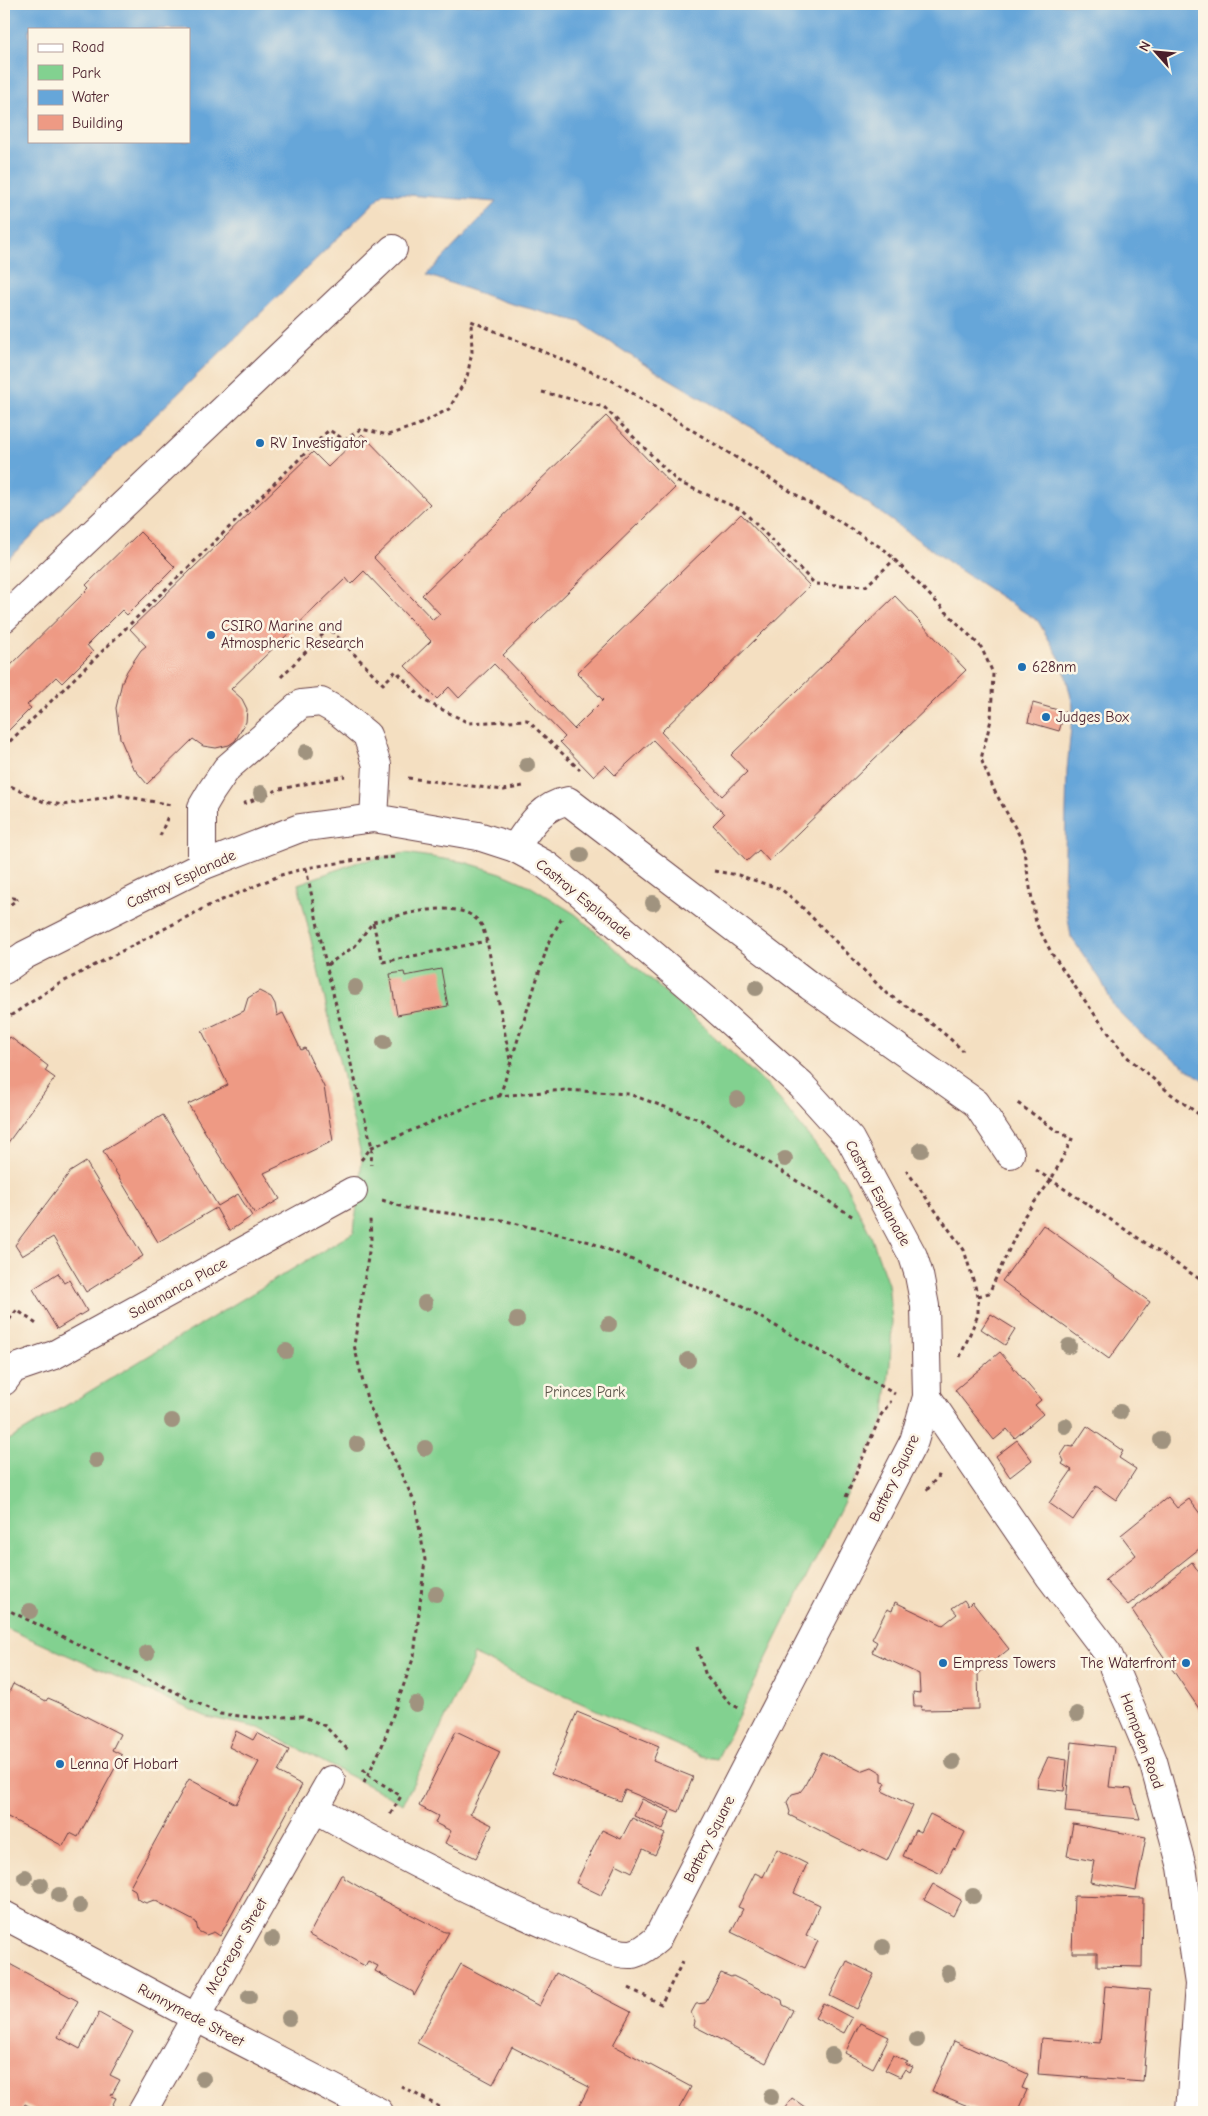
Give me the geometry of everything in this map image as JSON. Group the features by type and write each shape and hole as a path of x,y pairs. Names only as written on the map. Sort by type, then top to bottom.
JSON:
{"street":[{"path":"4,618 393,249"},
{"path":"202,866 202,807 212,790 227,768 302,704 321,702 339,712 367,734 377,765 374,818"},
{"path":"515,848 533,822 556,803 568,801 810,986 976,1103 1010,1154"},
{"name":"Castray Esplanade","path":"11,956 202,866 300,828 374,818 478,836 515,848 546,865 705,999 801,1085 850,1139 909,1248 919,1275 925,1306 927,1397"},
{"name":"Salamanca Place","path":"4,1381 13,1369 54,1356 361,1193"},
{"name":"Battery Square","path":"314,1808 341,1824 524,1915 603,1949 632,1954 645,1948 657,1939 914,1441 927,1397"},
{"name":"Hampden Road","path":"927,1397 1050,1576 1107,1652 1153,1761 1182,1867 1199,1984 1190,2112"},
{"name":"McGregor Street","path":"142,2112 331,1780"},
{"name":"Runnymede Street","path":"4,1915 195,2017 380,2112"}],"path":[{"path":"4,747 329,430 345,440 361,430 388,435 418,425 449,408 467,377 472,352 471,321 613,381 886,550 981,647 993,674 991,720 981,759 994,790 1022,840 1036,923 1052,954 1094,1015 1126,1056 1171,1094 1204,1118"},
{"path":"542,392 604,406 678,482 742,510 815,584 866,586 895,559"},
{"path":"425,701 469,723 527,720 580,771 568,801"},
{"path":"4,783 44,802 64,805 119,795 172,806"},
{"path":"4,1020 56,985 208,906 281,875 306,868 363,859 400,857"},
{"path":"306,868 326,965 372,1147 361,1193 371,1240 354,1345 368,1403 415,1503 425,1560 414,1656 382,1746 368,1776 341,1824"},
{"path":"710,870 738,875 781,889 804,908 887,994 902,1003 953,1042 966,1055"},
{"path":"4,896 18,899 4,908"},
{"path":"326,965 355,946 373,922 440,908 473,916 482,927 487,941 511,1065"},
{"path":"499,1096 511,1065 549,942 562,917"},
{"path":"373,922 383,962 487,941"},
{"path":"372,1147 484,1100 499,1096 565,1090 629,1094 701,1120 860,1221"},
{"path":"978,1296 989,1294 1025,1216 1051,1180 1072,1139 1054,1129 1014,1100"},
{"path":"1010,1154 1204,1282"},
{"path":"903,1166 964,1250 978,1296 978,1315 956,1366"},
{"path":"361,1193 406,1208 502,1220 590,1242 737,1304 895,1394 927,1397"},
{"path":"844,1502 881,1415 895,1394"},
{"path":"922,1497 938,1476 944,1478"},
{"path":"4,1608 220,1714 261,1718 302,1716 325,1726 352,1756"},
{"path":"697,1647 706,1676 731,1704 769,1723"},
{"path":"736,1717 744,1699"},
{"path":"358,1762 368,1776 401,1796 389,1817"},
{"path":"627,1987 661,2004 688,1952"}],"green space":[{"name":"Princes Park","path":"405,853 464,862 501,873 528,885 575,914 682,1007 772,1090 844,1181 871,1236 888,1284 892,1321 884,1420 717,1759 701,1756 473,1654 473,1662 403,1804 259,1728 207,1717 4,1627 4,1443 354,1232 362,1159 298,884 358,862"}],"water":[{"path":"4,4 1204,4 1204,1081 1141,1034 1114,1007 1101,980 1071,937 1064,892 1067,770 1073,706 1063,664 1038,621 963,572 807,460 642,363 580,322 505,302 427,275 496,202 384,193 4,563"}],"building":[{"name":"CSIRO Marine and Atmospheric Research","path":"606,416 675,488 503,655 574,729 603,700 577,673 741,514 810,586 661,732 722,796 747,772 731,755 895,596 966,670 769,861 759,850 747,861 713,825 724,814 653,740 615,775 605,765 593,776 560,742 565,737 494,664 459,698 449,687 437,699 405,666 431,641 364,571 351,584 346,578 231,689 242,699 247,709 246,722 235,741 229,745 216,748 203,746 193,739 147,784 132,766 120,738 116,708 122,682 127,671 141,650 146,646 130,629 313,452 328,467 362,434 430,504 374,558 433,620 440,614 422,595"},
{"path":"140,532 175,567 127,615 122,610 87,645 93,652 62,683 56,677 27,705 31,708 4,735 4,672 89,588 86,585"},
{"name":"Judges Box","path":"1033,703 1065,712 1059,731 1028,722"},
{"path":"441,969 448,1006 397,1015 390,974 404,972 405,976"},
{"path":"259,991 271,997 275,1004 277,1016 283,1013 301,1050 305,1048 324,1087 333,1141 264,1173 280,1199 255,1214 188,1104 228,1085 202,1031 244,1011 248,998"},
{"path":"10,1037 48,1066 45,1071 55,1078 4,1148 4,1039 7,1041"},
{"path":"163,1115 218,1206 238,1194 252,1216 229,1231 216,1208 158,1242 103,1151"},
{"path":"86,1162 143,1256 86,1292 53,1237 22,1256 15,1245 70,1172"},
{"path":"1043,1225 1150,1302 1109,1359 1002,1281"},
{"path":"58,1273 64,1283 69,1280 87,1311 57,1329 33,1289"},
{"path":"991,1314 1015,1329 1005,1345 981,1329"},
{"path":"1000,1352 1041,1400 1035,1405 1043,1414 1015,1438 1007,1429 994,1440 955,1390"},
{"path":"1087,1426 1123,1451 1119,1458 1136,1469 1116,1500 1096,1486 1073,1520 1049,1503 1072,1470 1062,1464 1064,1461 1061,1455 1067,1446 1073,1447"},
{"path":"1017,1440 1032,1460 1010,1477 996,1456"},
{"path":"1168,1497 1177,1508 1189,1499 1204,1519 1204,1545 1128,1605 1105,1580 1136,1555 1121,1535"},
{"name":"The Waterfront","path":"1192,1562 1204,1580 1204,1716 1132,1610"},
{"name":"Empress Towers","path":"964,1600 968,1606 972,1602 1009,1649 978,1674 979,1709 921,1710 922,1706 914,1706 913,1692 920,1693 919,1674 872,1652 877,1642 872,1639 887,1609 892,1611 895,1602 943,1625 957,1614 952,1608"},
{"name":"Lenna Of Hobart","path":"13,1684 46,1701 48,1698 62,1704 120,1734 112,1750 122,1755 78,1837 70,1833 63,1846 4,1815 4,1703"},
{"path":"577,1712 659,1746 653,1761 693,1777 679,1812 625,1790 620,1801 551,1774"},
{"path":"236,1731 253,1740 257,1733 289,1750 278,1772 302,1785 220,1936 214,1932 206,1935 198,1931 196,1922 154,1900 146,1903 137,1899 135,1890 130,1887 189,1779 236,1804 259,1762 229,1747"},
{"path":"456,1731 500,1752 470,1814 492,1825 476,1858 445,1843 451,1831 435,1823 438,1816 419,1806"},
{"path":"1072,1742 1114,1747 1109,1787 1131,1789 1140,1819 1065,1812"},
{"path":"822,1752 861,1771 872,1767 882,1773 882,1782 886,1783 882,1791 913,1806 887,1861 863,1849 861,1851 789,1815 787,1802 792,1794 800,1792 804,1787"},
{"path":"1048,1757 1067,1760 1064,1791 1037,1788 1038,1779"},
{"path":"642,1799 670,1812 663,1829 634,1816"},
{"path":"930,1814 965,1832 956,1850 953,1849 941,1874 903,1856 915,1830 921,1832"},
{"path":"632,1818 665,1834 655,1855 643,1849 632,1872 616,1864 601,1895 576,1883 602,1830 621,1839"},
{"path":"1073,1824 1146,1837 1136,1890 1090,1882 1094,1861 1067,1856"},
{"path":"777,1849 807,1864 794,1893 820,1905 806,1935 818,1941 805,1968 731,1932 743,1909 738,1907 755,1873 763,1877"},
{"path":"341,1875 344,1875 344,1878 373,1895 445,1932 449,1932 414,1996 413,1992 375,1971 378,1966 368,1961 365,1966 309,1935"},
{"path":"933,1884 961,1900 953,1916 924,1900"},
{"path":"1074,1896 1143,1898 1142,1967 1097,1966 1097,1953 1072,1953"},
{"path":"4,1961 78,2001 58,2037 80,2049 99,2013 133,2032 110,2075 120,2080 111,2096 116,2098 109,2112 40,2112 25,2104 21,2112 4,2112"},
{"path":"847,1961 874,1974 857,2009 830,1996"},
{"path":"461,1964 539,2006 556,1973 631,2012 613,2045 691,2087 677,2112 576,2112 589,2087 512,2047 493,2084 417,2043"},
{"path":"721,1973 733,1976 782,2000 783,2005 793,2010 766,2063 694,2026 695,2021 691,2013 696,2004 705,2003"},
{"path":"1105,1986 1150,1990 1143,2082 1038,2074 1041,2038 1100,2043"},
{"path":"823,2003 852,2018 844,2033 815,2018"},
{"path":"860,2023 889,2037 873,2068 845,2053"},
{"path":"954,2041 1028,2074 1022,2088 1027,2090 1017,2112 982,2112 932,2091"},
{"path":"893,2055 908,2062 905,2064 913,2067 910,2072 905,2069 900,2077 885,2070"},
{"path":"792,2098 812,2112 782,2112"}],"place":[{"name":"RV Investigator","path":"260,443"},
{"name":"CSIRO Marine and Atmospheric Research","path":"211,635"},
{"name":"628nm","path":"1022,667"},
{"name":"Judges Box","path":"1046,717"},
{"name":"Empress Towers","path":"943,1663"},
{"name":"The Waterfront","path":"1186,1663"},
{"name":"Lenna Of Hobart","path":"60,1764"}]}
